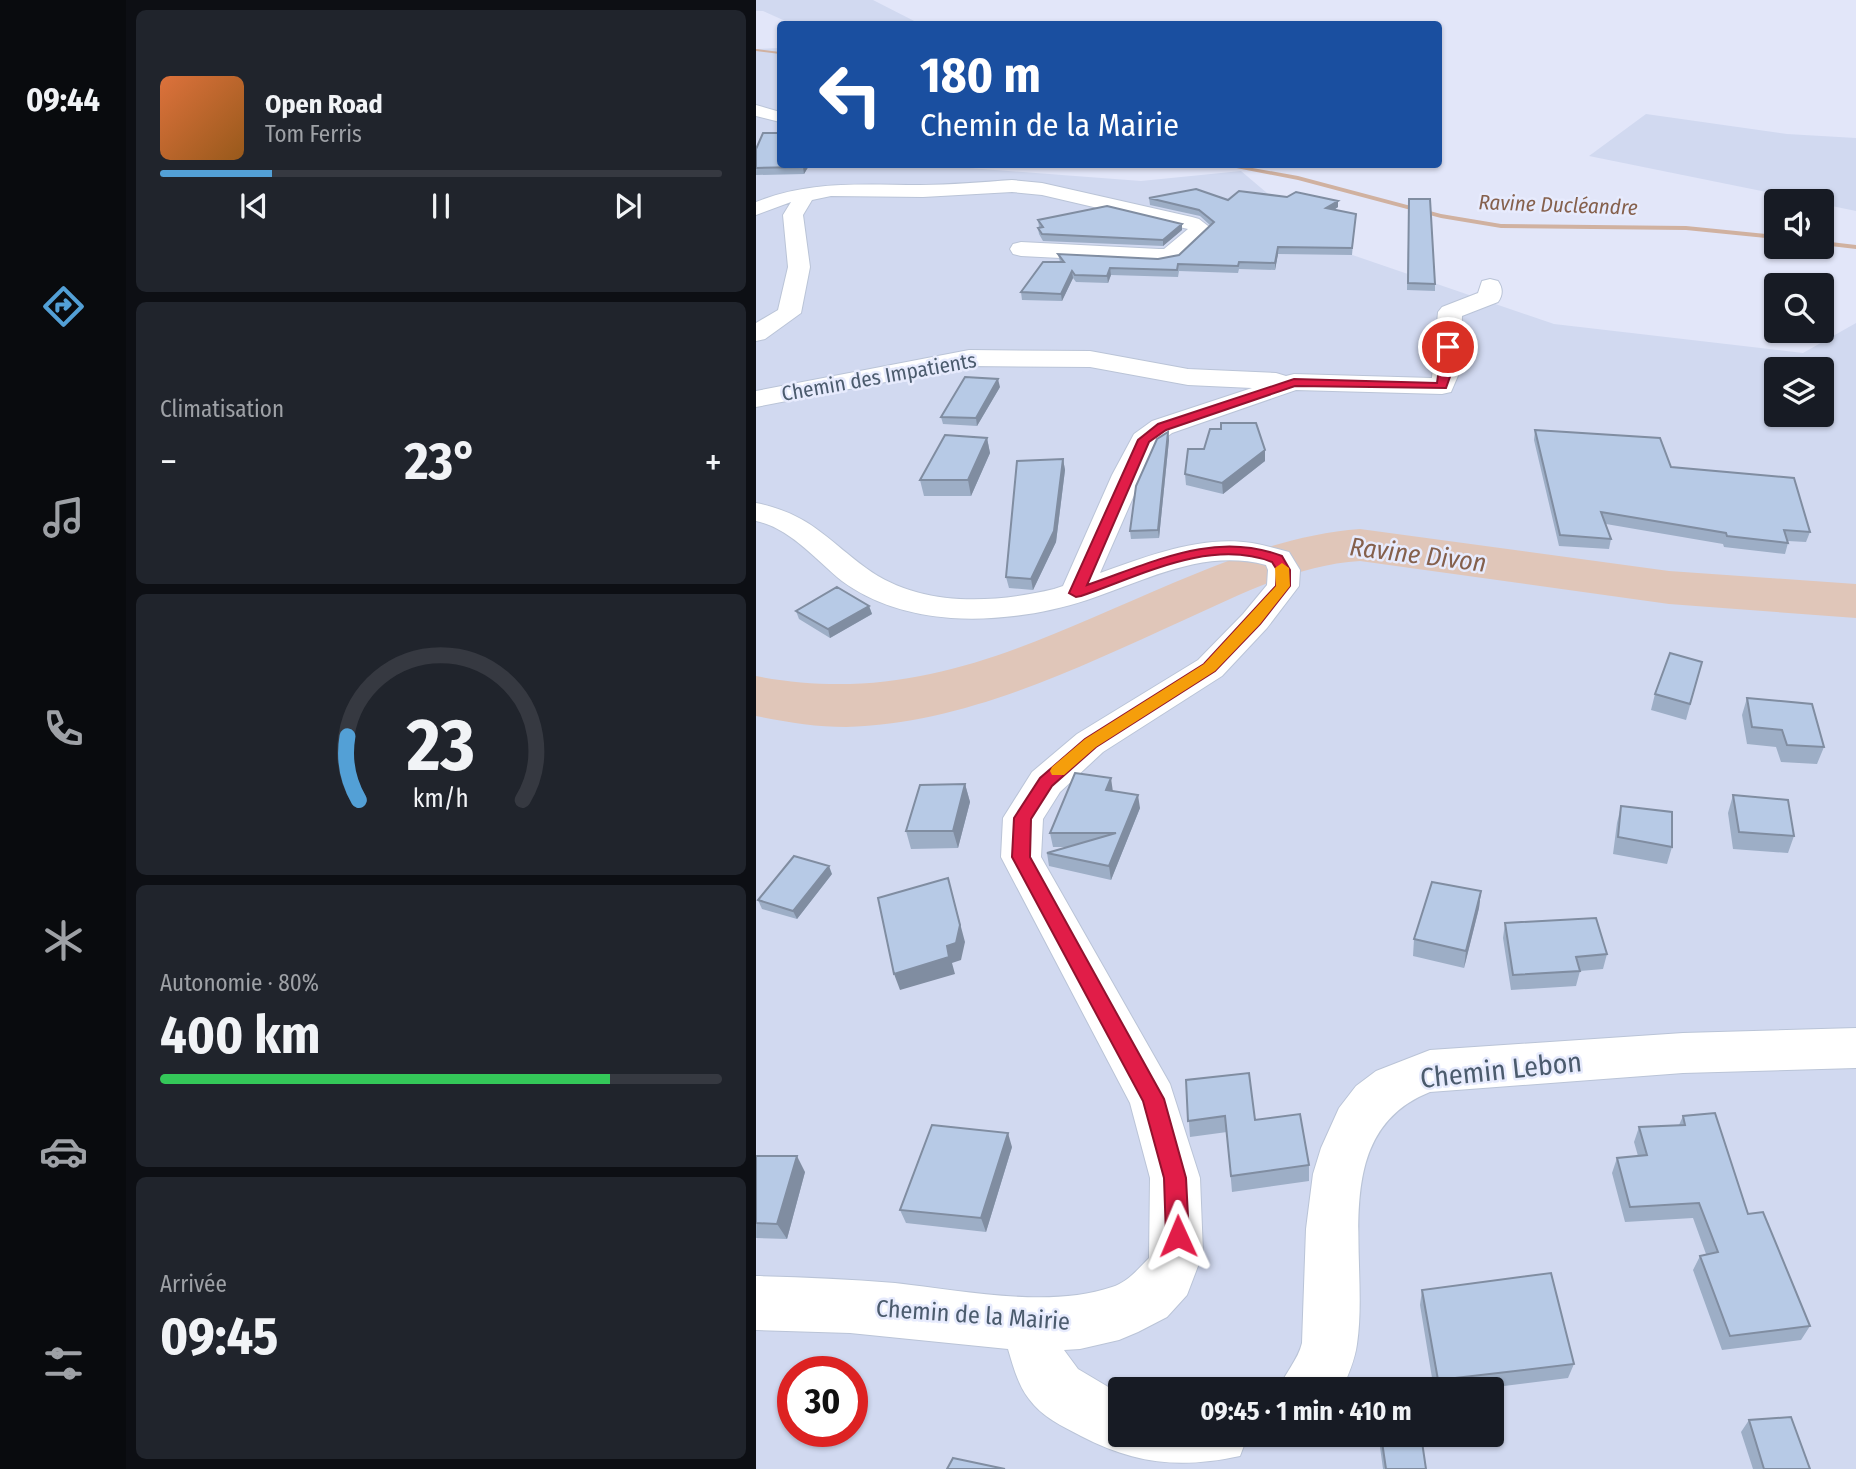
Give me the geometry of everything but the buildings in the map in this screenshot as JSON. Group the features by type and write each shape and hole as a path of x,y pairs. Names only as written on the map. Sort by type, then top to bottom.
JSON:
{"street":[{"path":"756,110 777,116"},
{"path":"761,205 799,193 805,195 816,191 923,191 1012,186 1054,191 1192,223 1201,229 1171,254 1159,256 1021,249"},
{"path":"756,334 789,313 799,267 793,215 805,195"},
{"name":"Chemin des Impatients","path":"756,399 969,358 1090,359 1188,376 1442,386 1447,371 1450,312 1490,296 1490,286"},
{"path":"1076,593 1126,475 1144,440 1162,427 1294,382"},
{"name":"Chemin de la Mairie","path":"756,512 785,519 863,582 915,603 953,608 999,606 1076,593 1198,552 1242,549 1278,559 1284,570 1283,586 1255,621 1210,667 1090,743 1046,782 1023,818 1021,857 1153,1099 1175,1178 1177,1254 1168,1276 1148,1298 1119,1313 1080,1322 1031,1324 850,1306 756,1303"},
{"name":"Chemin Lebon","path":"1314,1377 1330,1353 1336,1177 1348,1137 1374,1100 1398,1083 1430,1071 1443,1070 1683,1053 1856,1048"},
{"path":"1031,1324 1034,1352 1045,1374 1061,1394 1108,1418"}],"shaded area":[{"path":"756,0 873,0 914,21 785,21 763,11 756,11"},
{"path":"777,48 777,168 969,168 1141,181 1241,171 1332,248 1554,324 1803,353 1821,343 1834,343 1834,335 1856,323 1856,1469 756,1469 756,49"},
{"path":"1646,114 1787,134 1856,138 1856,211 1834,206 1834,189 1764,189 1764,191 1589,156"}],"waterway":[{"name":"Ravine Ducléandre","path":"756,50 777,53"},
{"name":"Ravine Ducléandre","path":"1241,168 1298,178 1441,216 1501,226 1686,228 1764,236"},
{"name":"Ravine Ducléandre","path":"1834,244 1856,247"},
{"name":"Ravine Divon","path":"756,696 806,704 856,706 900,701 942,692 985,681 1067,650 1272,562 1315,550 1360,545 1669,587 1731,594 1856,601"}],"slow traffic":[{"path":"1058,771 1090,743 1210,667 1255,621 1283,586 1282,568"}],"route":[{"path":"1178,1236 1175,1178 1153,1099 1021,857 1023,818 1046,782 1090,743 1210,667 1255,621 1283,586 1284,570 1278,559 1242,549 1198,552 1140,569 1076,593 1135,457 1144,440 1162,427 1294,382 1442,386 1447,371 1448,347"}]}
